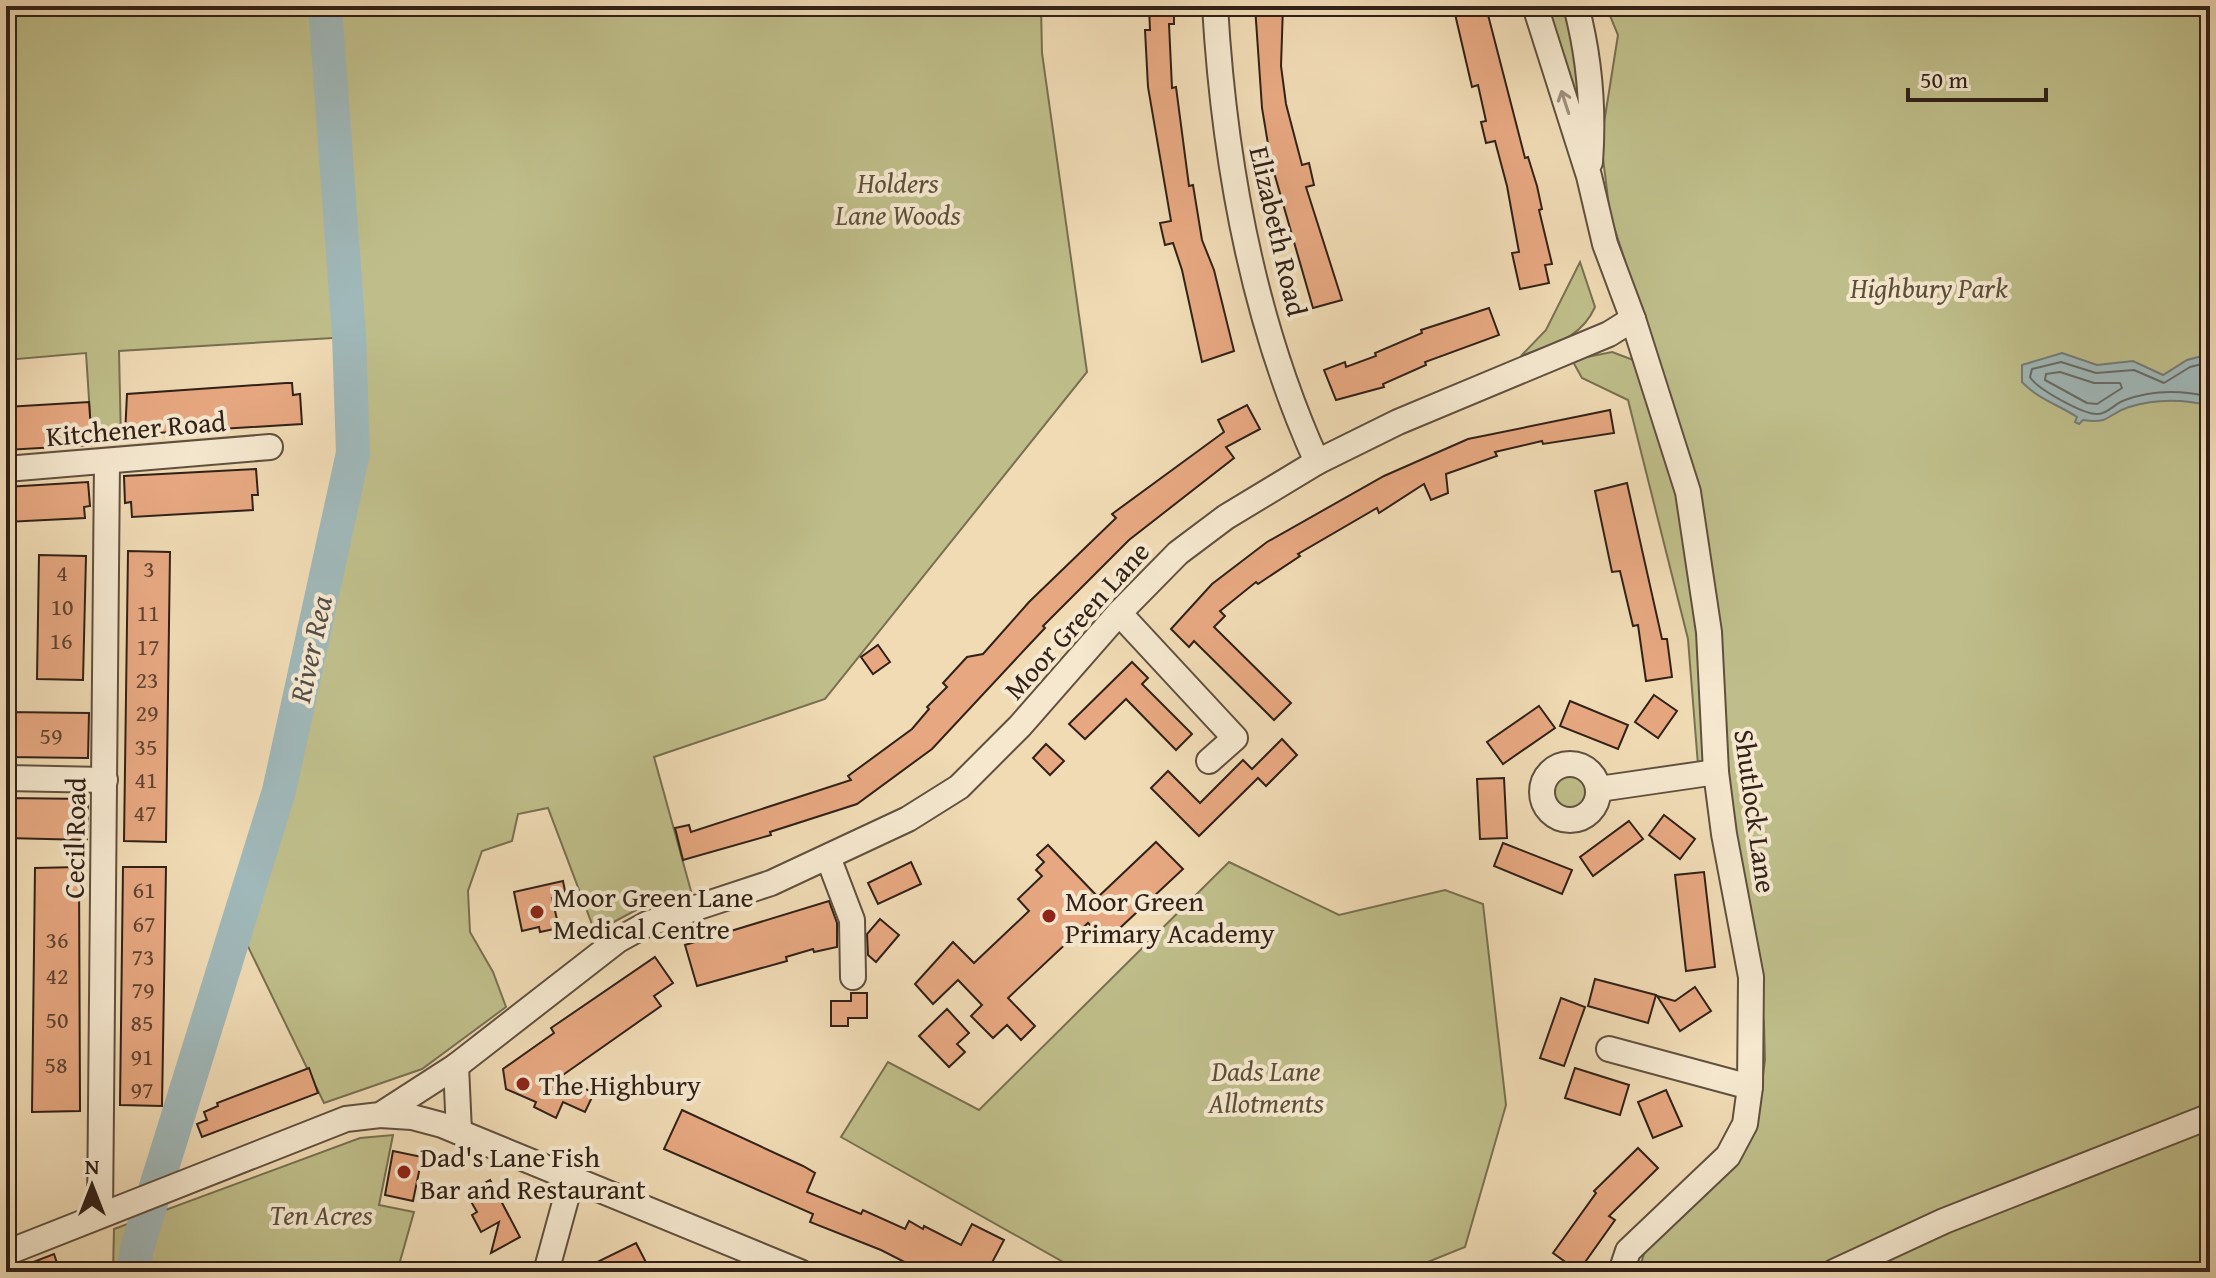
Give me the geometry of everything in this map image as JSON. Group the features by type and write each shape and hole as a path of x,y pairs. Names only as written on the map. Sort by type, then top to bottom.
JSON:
{"street":[{"name":"Elizabeth Road","path":"1215,6 1226,127 1253,273 1298,422 1317,462"},
{"path":"1535,6 1589,176 1605,244 1633,319"},
{"path":"1576,6 1587,45 1594,109 1589,176"},
{"name":"Moor Green Lane","path":"6,1253 346,1119 380,1115 456,1066 618,940 647,924 771,883 908,819 959,787 1020,726 1119,613 1178,553 1226,517 1317,462 1398,422 1609,334 1633,319"},
{"name":"Shutlock Lane","path":"1621,1272 1628,1251 1644,1232 1728,1156 1745,1124 1750,1087 1751,977 1724,834 1716,772 1709,632 1688,492 1633,319"},
{"name":"Kitchener Road","path":"6,469 270,447"},
{"name":"Cecil Road","path":"107,462 105,780 110,1210"},
{"path":"1119,613 1235,738 1209,761"},
{"path":"1599,789 1716,772"},
{"path":"6,778 105,780"},
{"path":"828,857 852,920 853,977"},
{"path":"1609,1049 1750,1087"},
{"path":"456,1066 459,1132"},
{"path":"380,1115 412,1117 459,1132 800,1272"},
{"path":"1834,1272 1944,1221 2208,1117"},
{"path":"546,1272 572,1177"}],"green space":[{"name":"Holders Lane Woods","path":"6,6 1041,6 1042,53 1087,372 825,699 654,757 691,891 638,909 595,932 548,808 518,814 512,841 482,851 468,891 470,932 493,972 506,1007 422,1069 324,1103 239,928 279,791 353,453 349,337 119,351 121,441 92,445 86,353 6,360"},
{"path":"1540,6 1569,6 1582,45 1586,159"},
{"name":"Highbury Park","path":"1606,6 2210,6 2210,1272 1638,1272 1647,1245 1760,1099 1765,1060 1764,1024 1748,904 1658,361 1610,215 1601,142 1618,35"},
{"path":"1580,262 1595,307 1589,318 1564,339 1521,356 1546,330"},
{"path":"1612,352 1636,361 1675,490 1699,628 1708,766 1698,765 1688,639 1628,400 1582,378 1572,360"},
{"path":"1570,774 1582,779 1587,791 1582,803 1570,808 1558,803 1553,791 1558,779"},
{"name":"Dads Lane Allotments","path":"1229,862 1339,915 1445,890 1483,904 1506,1105 1465,1247 1403,1272 1081,1272 841,1137 888,1062 979,1110"},
{"name":"Ten Acres","path":"393,1135 379,1205 414,1212 397,1272 113,1272 114,1229 360,1138"}],"water":[{"path":"2062,353 2097,365 2133,361 2163,375 2187,360 2210,354 2210,406 2180,401 2149,402 2104,419 2083,420 2079,424 2075,422 2077,417 2041,397 2022,382 2022,365"}],"building":[{"path":"1149,6 1174,6 1174,24 1169,24 1172,88 1176,87 1189,186 1193,185 1202,240 1214,270 1234,351 1202,362 1182,270 1173,243 1165,245 1160,223 1171,221 1148,87 1145,30 1150,30"},
{"path":"1255,6 1283,6 1281,66 1286,104 1302,165 1309,163 1314,185 1306,187 1342,300 1313,308 1271,162 1262,108"},
{"path":"1486,7 1525,158 1528,157 1537,186 1542,209 1539,210 1552,264 1545,265 1549,283 1520,289 1512,253 1519,252 1507,186 1495,141 1486,143 1481,122 1486,121 1478,85 1472,87 1455,14"},
{"path":"1489,308 1499,335 1425,362 1426,365 1383,384 1384,387 1336,400 1324,370 1345,362 1346,367 1376,356 1375,353 1422,333 1421,330"},
{"path":"292,383 293,395 300,394 302,424 125,435 127,394"},
{"path":"89,402 92,445 6,450 6,407"},
{"path":"1247,405 1260,429 1226,447 1234,458 1129,540 1043,626 1045,628 932,749 857,804 770,832 771,835 683,860 675,828 689,825 691,832 851,780 848,776 912,729 929,709 927,707 947,687 943,683 967,657 983,654 1029,602 1116,518 1112,514 1224,432 1218,420"},
{"path":"1610,410 1614,433 1543,444 1542,441 1495,452 1497,456 1446,474 1448,493 1431,500 1424,484 1379,513 1377,508 1298,554 1300,556 1258,584 1256,582 1220,611 1225,616 1214,627 1291,703 1274,720 1194,641 1189,647 1171,629 1212,584 1267,542 1384,476 1468,439"},
{"path":"256,469 258,495 252,495 253,510 132,517 131,502 125,503 124,476"},
{"path":"88,482 90,506 84,507 85,518 6,522 6,487"},
{"path":"1627,483 1662,639 1667,639 1672,677 1646,681 1638,625 1633,626 1620,571 1612,572 1595,491"},
{"path":"128,551 170,552 166,842 124,841"},
{"path":"39,555 86,556 83,680 37,679"},
{"path":"878,645 890,662 873,674 861,657"},
{"path":"1132,662 1148,678 1142,684 1192,734 1176,750 1126,699 1085,739 1069,724"},
{"path":"1654,695 1677,711 1658,738 1635,722"},
{"path":"1570,701 1628,725 1618,749 1560,726"},
{"path":"1539,706 1555,728 1503,764 1487,742"},
{"path":"6,712 89,713 88,758 6,757"},
{"path":"1282,739 1297,755 1266,786 1258,778 1199,836 1151,788 1168,771 1200,803 1243,760 1252,769"},
{"path":"1046,744 1064,761 1050,775 1033,758"},
{"path":"1504,778 1507,838 1480,839 1477,779"},
{"path":"6,798 88,799 87,840 6,838"},
{"path":"1664,815 1695,839 1680,859 1649,835"},
{"path":"1629,821 1643,839 1593,876 1580,857"},
{"path":"1156,842 1183,869 1106,941 1088,923 1008,998 1035,1026 1021,1040 1007,1025 993,1038 971,1016 982,1005 958,980 933,1004 915,984 953,942 974,963 1029,911 1018,899 1042,876 1036,870 1044,862 1037,855 1048,845 1098,897"},
{"path":"1503,843 1572,870 1562,894 1494,866"},
{"path":"911,862 921,884 878,904 868,883"},
{"path":"79,867 80,1111 32,1112 35,868"},
{"path":"123,867 166,867 162,1106 120,1105"},
{"path":"1704,872 1715,967 1686,971 1675,875"},
{"name":"Moor Green Lane Medical Centre","path":"563,881 566,896 552,898 559,928 540,932 539,927 522,931 514,892"},
{"path":"829,901 837,923 837,947 814,952 813,949 786,957 787,961 697,986 685,945"},
{"path":"880,919 899,935 876,962 868,955 867,934"},
{"path":"655,957 673,983 654,996 661,1006 560,1077 594,1093 585,1112 563,1102 556,1118 534,1107 536,1102 506,1089 503,1069 554,1033 551,1028"},
{"path":"1595,979 1656,995 1648,1023 1588,1006"},
{"path":"1695,987 1711,1011 1680,1031 1657,996 1675,1001"},
{"path":"851,993 867,993 867,1018 848,1018 848,1026 831,1026 831,1001 851,1001"},
{"path":"1561,998 1585,1007 1564,1066 1540,1058"},
{"path":"947,1009 969,1033 957,1044 965,1052 949,1067 919,1036"},
{"path":"309,1068 318,1093 202,1137 197,1124 207,1120 204,1112 218,1106 217,1103"},
{"path":"1575,1068 1629,1085 1620,1115 1565,1098"},
{"path":"1666,1090 1682,1126 1653,1138 1638,1102"},
{"path":"682,1110 803,1166 815,1173 807,1192 861,1214 863,1210 905,1229 909,1221 961,1245 972,1224 1004,1240 987,1272 924,1272 881,1250 810,1222 813,1214 664,1149"},
{"path":"1638,1148 1658,1168 1609,1216 1615,1220 1578,1272 1557,1272 1564,1261 1553,1253 1596,1193 1594,1191"},
{"name":"Dad's Lane Fish Bar and Restaurant","path":"393,1151 422,1157 413,1201 385,1195"},
{"path":"490,1180 520,1237 491,1253 499,1222 481,1232 472,1215 477,1212 466,1193"},
{"path":"636,1243 651,1272 577,1272"},
{"path":"54,1254 60,1272 10,1272 10,1271"}],"waterway":[{"name":"River Rea","path":"133,1272 137,1248 279,791 353,453 349,336 325,6"}],"place":[{"name":"Moor Green Lane Medical Centre","path":"537,912"},
{"name":"Moor Green Primary Academy","path":"1049,916"},
{"name":"The Highbury","path":"523,1084"},
{"name":"Dad's Lane Fish Bar and Restaurant","path":"404,1172"}]}
